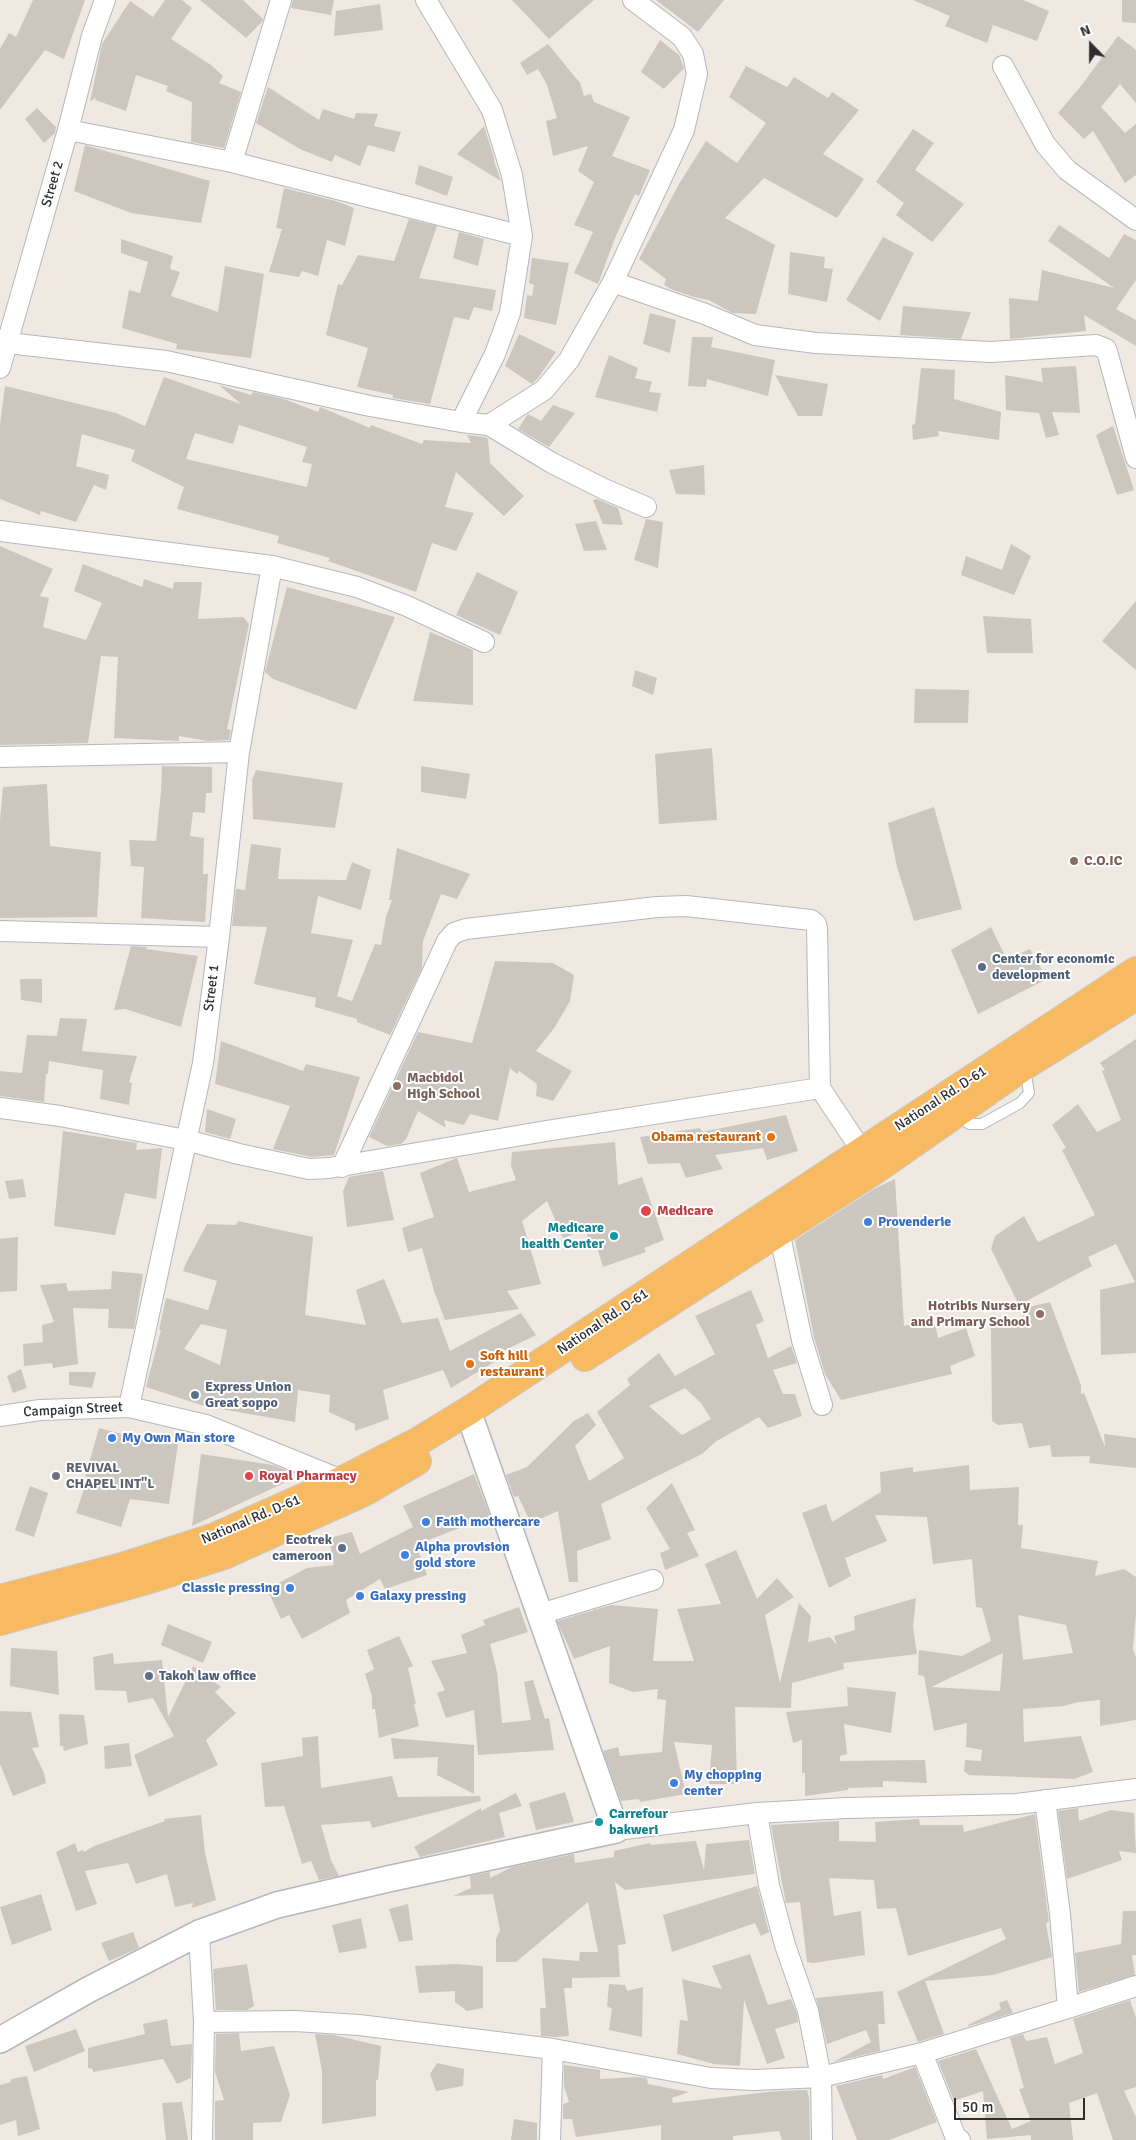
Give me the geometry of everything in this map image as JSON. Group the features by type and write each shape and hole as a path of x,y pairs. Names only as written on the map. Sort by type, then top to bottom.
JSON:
{"highway":[{"name":"National Rd. D-61","path":"471,1420 868,1160 1136,971"},
{"name":"National Rd. D-61","path":"0,1621 150,1579 224,1555 354,1486 471,1420 780,1231 868,1160 956,1113 1024,1066 1136,996"},
{"name":"National Rd. D-61","path":"0,1599 122,1567 215,1537 354,1486"}],"street":[{"name":"Street 2","path":"0,368 4,342 68,130 92,36 105,0"},
{"path":"232,162 254,95 281,0"},
{"path":"426,0 492,110 512,175 522,236 510,313 495,354 461,422"},
{"path":"489,425 544,390 569,360 613,282 684,130 697,74 693,54 682,37 633,0"},
{"path":"1003,66 1045,144 1067,170 1136,220"},
{"path":"68,130 232,162 522,236"},
{"path":"613,282 705,314 755,335 816,343 991,352 1096,345 1106,349 1136,458"},
{"path":"4,342 166,360 370,406 489,425 552,463 604,490 646,507"},
{"path":"0,531 272,566 357,587 407,606 484,642"},
{"name":"Street 1","path":"129,1407 203,1063 240,752 272,566"},
{"path":"0,756 240,752"},
{"path":"342,1167 447,941 454,933 466,928 657,907 686,906 811,920 816,924 820,1088 868,1160"},
{"path":"0,931 219,937"},
{"path":"0,1108 60,1116 186,1140 309,1169 342,1167 546,1131 820,1088"},
{"path":"780,1231 804,1349 822,1405"},
{"name":"Campaign Street","path":"0,1416 40,1410 129,1407 206,1425 354,1486"},
{"path":"471,1420 616,1830"},
{"path":"540,1614 653,1580"},
{"path":"0,2040 88,1990 199,1933 294,1901 616,1830 757,1813 846,1808 1017,1804 1136,1789"},
{"path":"1045,1800 1060,1914 1068,2008"},
{"path":"757,1813 769,1886 785,1945 808,2012 822,2077 822,2140"},
{"path":"199,1933 204,2022 202,2140"},
{"path":"204,2022 296,2021 358,2025 553,2049 711,2078 754,2080 822,2077 922,2053 1136,1986"},
{"path":"550,2140 553,2049"},
{"path":"922,2053 956,2138 960,2140"}],"building":[{"path":"33,0 85,0 64,59 45,50 0,110 0,49 9,33 16,37"},
{"path":"165,0 182,0 192,8 171,39 211,65 223,76 219,83 241,92 224,148 191,142 192,102 166,91 168,86 136,75 126,111 95,100 96,97 90,102 102,44 130,1 153,17"},
{"path":"200,0 243,0 263,19 246,38"},
{"path":"293,0 334,0 331,15 291,8"},
{"path":"512,0 594,0 549,39"},
{"path":"656,0 724,0 698,32"},
{"path":"913,0 1023,0 1049,11 1037,41 993,25 987,43 945,26 950,16"},
{"path":"1122,0 1136,0 1136,23 1122,22"},
{"path":"380,4 383,30 334,36 336,11"},
{"path":"1118,36 1136,50 1136,103 1120,84 1101,107 1125,133 1136,124 1136,175 1125,183 1093,131 1084,139 1058,113 1081,86"},
{"path":"660,40 679,55 684,68 664,89 641,72"},
{"path":"548,44 580,83 584,96 591,94 594,102 630,117 612,156 650,170 639,196 635,194 615,238 598,284 574,273 593,232 574,225 594,182 578,171 588,146 553,156 546,121 557,118 547,85 538,69 527,75 520,63"},
{"path":"746,66 787,87 794,77 828,98 832,92 859,110 823,154 864,179 837,218 764,178 725,218 775,245 756,314 732,313 709,300 673,290 664,285 666,279 639,259 679,184 706,141 737,163 766,123 729,97"},
{"path":"268,87 319,120 323,109 354,119 356,113 378,114 374,126 401,132 394,152 368,145 360,166 335,155 332,162 300,149 256,123"},
{"path":"37,108 56,127 55,133 44,143 25,119"},
{"path":"484,126 494,161 501,181 457,154"},
{"path":"913,129 934,143 915,170 964,204 932,242 896,215 904,203 876,182"},
{"path":"85,145 210,181 201,223 131,213 74,191"},
{"path":"419,165 453,177 447,196 415,184"},
{"path":"284,188 336,201 354,208 345,246 327,240 318,276 302,271 299,277 269,272 282,229 276,228"},
{"path":"409,219 437,226 419,278 496,290 492,311 474,307 469,320 454,317 430,404 393,398 393,395 357,387 368,348 326,335 338,284 342,285 358,255 394,261"},
{"path":"1059,225 1109,258 1124,234 1136,240 1136,280 1116,309 1136,320 1136,346 1084,315 1086,331 1010,339 1009,298 1038,301 1042,270 1114,288 1048,241"},
{"path":"459,232 484,239 478,266 453,258"},
{"path":"883,237 914,253 880,321 846,300"},
{"path":"121,239 173,256 170,269 180,272 171,296 218,312 225,266 264,274 251,358 176,349 177,344 122,328 129,290 140,293 148,262 121,253"},
{"path":"790,252 825,257 824,268 833,269 827,302 788,294"},
{"path":"532,258 569,263 556,325 524,318 527,295 532,296 534,285 529,283"},
{"path":"903,306 971,312 961,339 900,335"},
{"path":"650,313 676,320 670,353 643,344"},
{"path":"519,334 556,352 532,384 505,366"},
{"path":"692,337 713,337 711,347 775,360 768,396 707,379 706,387 688,386"},
{"path":"609,355 638,368 635,378 652,382 649,392 661,393 657,412 595,397"},
{"path":"1076,366 1080,413 1052,412 1059,435 1046,438 1039,413 1006,410 1005,375 1043,382 1041,368"},
{"path":"921,368 955,370 954,399 1001,412 999,440 938,431 939,436 913,440 912,425 915,424"},
{"path":"775,375 828,384 822,416 798,416"},
{"path":"164,377 241,404 219,385 251,395 253,392 284,399 318,412 320,407 370,428 371,425 422,444 424,440 471,443 467,435 485,437 488,439 490,463 524,496 504,516 456,472 445,507 474,513 456,551 432,543 416,592 328,561 330,558 277,543 279,536 177,509 184,487 131,461 135,450 82,434 76,466 109,475 106,490 94,485 76,522 41,511 40,515 0,499 0,425 5,386 116,413 145,426","holes":["239,425 307,447 302,462 312,464 307,487 186,459 195,433 233,444"]},
{"path":"553,405 575,413 549,447 518,429 528,414 541,421"},
{"path":"1113,426 1134,490 1117,495 1096,435"},
{"path":"704,465 705,495 676,494 669,470"},
{"path":"597,499 618,508 623,525 603,524 593,500"},
{"path":"646,519 663,522 658,568 634,560"},
{"path":"596,521 607,550 584,551 575,524"},
{"path":"1011,544 1031,556 1014,595 961,575 966,556 1002,570"},
{"path":"0,546 53,569 40,596 49,598 43,627 86,640 102,603 74,591 83,564 142,587 144,579 173,589 174,582 202,582 198,619 243,617 249,624 227,729 231,730 229,740 208,741 179,736 179,741 114,738 118,657 101,656 88,743 0,745"},
{"path":"477,572 518,592 500,635 456,615"},
{"path":"287,587 395,617 356,710 273,679 265,672"},
{"path":"1136,601 1136,670 1102,641"},
{"path":"983,616 1031,619 1033,653 987,653"},
{"path":"430,632 473,650 473,705 413,701"},
{"path":"635,670 657,678 653,695 632,686"},
{"path":"915,689 969,690 968,723 914,723"},
{"path":"712,748 717,820 659,824 655,754"},
{"path":"162,766 212,767 212,793 206,793 205,813 193,812 190,836 204,838 203,874 208,874 205,922 141,918 144,867 131,866 129,840 156,841"},
{"path":"421,766 470,774 466,799 421,792"},
{"path":"256,770 343,783 335,828 253,819 252,780"},
{"path":"47,784 50,846 101,852 97,917 0,918 0,820 3,787"},
{"path":"934,807 962,909 914,921 897,867 888,823"},
{"path":"251,844 281,848 278,879 346,880 352,862 371,870 361,910 318,896 311,933 353,940 337,996 352,1001 375,944 381,945 386,917 392,900 389,900 397,848 470,874 457,899 441,894 423,941 422,968 390,1035 357,1022 357,1019 315,1007 316,998 254,984 267,927 232,926 236,889 245,890"},
{"path":"991,927 1007,960 1030,949 1047,979 978,1014 951,950"},
{"path":"131,946 198,956 181,1027 125,1009 114,1010"},
{"path":"495,961 553,963 574,975 570,1001 555,1027 536,1051 572,1071 553,1101 536,1096 537,1084 519,1071 517,1074 510,1068 498,1121 470,1114 464,1125 444,1120 446,1128 418,1111 406,1139 401,1144 387,1146 369,1137 418,1032 472,1043"},
{"path":"20,979 42,979 42,1003 21,1000"},
{"path":"60,1018 87,1019 82,1051 137,1056 129,1082 132,1083 129,1105 100,1099 103,1070 49,1061 44,1102 0,1096 0,1071 22,1073 27,1035 57,1036"},
{"path":"1136,1039 1136,1353 1101,1355 1100,1290 1135,1282 1116,1244 1088,1257 1092,1266 1019,1305 991,1249 995,1236 1024,1216 1038,1242 1095,1215 1062,1150 1066,1148 1052,1125 1078,1104 1097,1132 1121,1120 1102,1071 1105,1070 1100,1063"},
{"path":"221,1041 303,1071 306,1064 360,1077 334,1155 312,1157 273,1149 290,1106 215,1084"},
{"path":"207,1109 236,1119 230,1139 205,1132"},
{"path":"786,1115 798,1151 767,1160 763,1148 715,1155 723,1169 686,1178 680,1163 648,1164 640,1137 700,1128 702,1132"},
{"path":"63,1131 137,1143 136,1150 162,1148 156,1199 125,1193 115,1235 54,1226"},
{"path":"615,1142 618,1185 642,1177 664,1240 644,1248 646,1252 603,1267 596,1244 591,1246 585,1230 563,1238 547,1201 522,1221 541,1284 507,1291 519,1309 445,1320 434,1291 422,1248 408,1252 402,1228 434,1217 420,1173 457,1158 469,1192 516,1180 511,1166 512,1152"},
{"path":"383,1171 394,1220 347,1227 343,1191 349,1177"},
{"path":"23,1179 26,1197 9,1199 5,1181"},
{"path":"895,1179 904,1326 934,1319 938,1338 966,1328 975,1356 950,1366 952,1374 841,1400 825,1374 814,1337 795,1240 874,1189"},
{"path":"238,1221 313,1237 305,1315 366,1325 356,1290 384,1279 402,1323 438,1318 450,1351 521,1313 536,1335 497,1354 499,1359 451,1388 443,1370 383,1390 389,1419 355,1431 355,1424 329,1412 330,1395 298,1390 295,1422 204,1406 146,1387 161,1330 159,1330 166,1298 208,1310 217,1281 183,1271 207,1224 236,1225","holes":["201,1324 227,1330 220,1365 184,1349"]},
{"path":"18,1237 17,1291 0,1292 0,1239"},
{"path":"112,1271 143,1274 134,1329 108,1328 109,1309 73,1308 78,1364 53,1368 52,1363 24,1366 23,1344 43,1342 42,1325 54,1322 40,1285 66,1283 68,1291 111,1289"},
{"path":"751,1290 764,1321 756,1325 768,1358 791,1346 797,1363 773,1370 783,1394 795,1394 802,1416 768,1428 759,1417 715,1442 702,1454 601,1504 611,1539 577,1551 578,1582 569,1582 558,1511 531,1523 518,1496 514,1497 506,1475 527,1467 574,1421 588,1413 596,1425 575,1446 589,1481 624,1458 597,1412 630,1385 627,1379 659,1353 675,1376 715,1354 695,1316","holes":["685,1388 701,1403 711,1419 682,1435 649,1406"]},
{"path":"1050,1302 1081,1385 1081,1394 1084,1393 1105,1447 1104,1434 1136,1438 1136,1468 1089,1463 1090,1456 1052,1457 1050,1445 1029,1448 1022,1423 998,1425 992,1421 991,1328 1027,1324 1020,1309"},
{"path":"21,1369 27,1388 13,1393 7,1376"},
{"path":"69,1372 96,1372 92,1388 69,1385"},
{"path":"99,1428 141,1439 178,1444 169,1504 130,1499 121,1527 76,1513 88,1477 85,1477"},
{"path":"201,1454 273,1465 288,1471 284,1483 192,1526"},
{"path":"969,1465 970,1490 1019,1487 1018,1525 1023,1525 1021,1548 1098,1561 1095,1576 1124,1569 1136,1577 1133,1649 1136,1657 1136,1720 1100,1726 1100,1700 1064,1706 1023,1709 1024,1742 1081,1736 1093,1772 1074,1779 969,1775 964,1771 965,1760 981,1761 982,1750 966,1747 967,1723 934,1731 924,1676 918,1675 919,1650 962,1656 991,1641 982,1608 976,1607 972,1559 933,1564 927,1517 875,1515 887,1541 845,1558 851,1576 829,1588 802,1513 826,1504 832,1522 881,1492 880,1472 913,1467 913,1472","holes":["1018,1615 1066,1625 1073,1653 1023,1660","1003,1653 1000,1691 931,1687"]},
{"path":"474,1474 490,1516 416,1545 427,1575 385,1589 380,1579 346,1600 350,1613 302,1639 289,1615 281,1619 267,1589 307,1568 334,1565 329,1538 352,1532 360,1554 413,1527 403,1506"},
{"path":"672,1483 695,1530 687,1533 699,1556 665,1570 660,1553 670,1549 646,1508"},
{"path":"30,1486 48,1493 34,1537 15,1530"},
{"path":"736,1550 757,1599 777,1578 794,1597 765,1615 780,1683 799,1603 811,1616 808,1642 830,1637 837,1645 834,1636 855,1630 854,1616 916,1598 913,1627 917,1654 843,1663 844,1669 792,1683 791,1708 735,1707 737,1784 709,1784 712,1745 674,1742 686,1794 640,1802 639,1799 621,1801 603,1751 618,1747 620,1756 662,1752 666,1700 657,1699 658,1689 633,1692 609,1683 610,1646 574,1659 557,1621 611,1605 658,1609 653,1661 694,1661 677,1609 721,1604 705,1564"},
{"path":"519,1607 528,1632 490,1644 497,1672 502,1723 531,1720 524,1682 533,1680 545,1719 549,1718 554,1750 478,1755 474,1710 446,1718 437,1693 445,1690 431,1661 467,1653 461,1635 485,1625 483,1620"},
{"path":"168,1624 212,1642 203,1663 161,1645"},
{"path":"399,1636 413,1666 408,1668 419,1726 379,1738 375,1709 372,1709 372,1696 365,1674 374,1669 367,1650"},
{"path":"11,1648 57,1651 59,1695 10,1686"},
{"path":"113,1653 114,1664 162,1660 168,1717 193,1666 221,1687 215,1692 236,1713 206,1740 218,1765 149,1797 134,1755 174,1736 153,1698 128,1703 126,1691 95,1690 93,1657"},
{"path":"847,1687 896,1692 891,1733 844,1724 847,1754 840,1756 840,1761 925,1760 927,1783 883,1781 883,1787 848,1788 848,1790 805,1796 805,1773 802,1773 802,1740 793,1743 786,1712 848,1706"},
{"path":"0,1711 31,1712 39,1747 32,1748 44,1773 46,1783 13,1796 0,1764"},
{"path":"59,1714 84,1715 88,1744 64,1751 63,1746 60,1746"},
{"path":"318,1736 321,1788 392,1776 398,1797 480,1796 481,1801 372,1828 370,1821 321,1825 331,1860 339,1876 319,1880 311,1861 302,1864 284,1806 265,1807 261,1763 303,1756 302,1738"},
{"path":"391,1738 474,1745 474,1794 437,1775 438,1757 394,1759"},
{"path":"129,1743 132,1766 105,1769 104,1746"},
{"path":"565,1792 574,1822 536,1830 529,1803"},
{"path":"516,1793 522,1806 499,1813 505,1837 420,1857 414,1847 481,1808 481,1811"},
{"path":"1078,1808 1079,1821 1111,1810 1134,1813 1136,1853 1119,1851 1122,1860 1067,1879 1058,1811"},
{"path":"1035,1814 1049,1921 1046,1924 1052,1957 993,1975 925,1981 944,2034 918,2042 897,1992 1006,1939 1001,1928 908,1956 896,1908 877,1909 874,1880 829,1878 834,1916 861,1911 865,1955 813,1963 807,1962 800,1902 786,1903 771,1825 839,1821 839,1841 876,1842 875,1822 919,1819 920,1825 963,1825 964,1832"},
{"path":"201,1815 205,1853 216,1900 192,1908 193,1903 175,1907 167,1874 136,1884 128,1863 85,1871 97,1904 76,1911 56,1852 75,1843 78,1852 83,1850 84,1852 94,1846 165,1821 164,1819"},
{"path":"749,1840 755,1874 625,1890 615,1882 626,1944 618,1945 620,1977 572,1978 572,1988 564,1988 569,2036 541,2036 540,2008 546,2008 542,1958 579,1961 580,1952 598,1952 588,1902 516,1962 496,1962 496,1939 500,1930 493,1894 453,1896 471,1888 470,1876 490,1872 490,1878 512,1867 574,1854 575,1863 614,1857 614,1851 650,1843 650,1845 696,1841 704,1870 706,1844"},
{"path":"757,1886 769,1932 761,1936 755,1923 672,1952 663,1915"},
{"path":"41,1894 52,1930 12,1945 0,1907"},
{"path":"408,1904 413,1940 399,1942 389,1909"},
{"path":"1123,1911 1136,1911 1136,1955 1132,1955 1135,1975 1079,1992 1075,1953 1121,1944"},
{"path":"361,1918 367,1948 339,1953 332,1925"},
{"path":"133,1932 139,1948 109,1961 101,1943"},
{"path":"750,1954 768,2005 791,1999 797,2014 798,2022 775,2029 785,2058 767,2064 744,2000 740,2066 714,2064 677,2054 680,2020 688,2021 682,1979 722,1989 712,1966"},
{"path":"247,1964 254,2006 247,2010 216,2010 213,1969"},
{"path":"456,1964 483,1966 483,2008 467,2011 455,2002 455,1991 419,1993 415,1966"},
{"path":"609,1984 625,1985 627,1991 643,1987 642,2037 609,2030 612,2009 607,2006"},
{"path":"883,1991 885,2024 878,2024 880,2051 833,2062 871,2042 866,2030 827,2044 816,1998"},
{"path":"1007,2000 1013,2013 968,2025 1001,2009 999,2003"},
{"path":"1130,2000 1136,2018 1136,2087 1124,2091 1136,2117 1136,2140 1113,2140 1097,2093 1069,2103 1073,2140 1031,2140 1031,2135 987,2139 983,2091 954,2101 938,2061 976,2049 1012,2129 1031,2121 1019,2089 1024,2088 1010,2038 1023,2034 1026,2041 1047,2037 1055,2064 1083,2053 1073,2019"},
{"path":"167,2019 171,2046 192,2044 191,2078 177,2084 163,2059 93,2072 93,2069 88,2068 88,2048 145,2034 143,2024"},
{"path":"76,2029 85,2051 34,2072 25,2046"},
{"path":"239,2033 241,2051 274,2046 290,2095 281,2122 253,2123 253,2140 215,2140 215,2101 224,2100 215,2072 216,2034"},
{"path":"315,2034 334,2035 381,2046 378,2080 376,2080 376,2116 322,2124 322,2071"},
{"path":"437,2063 464,2069 463,2086 436,2091 430,2074"},
{"path":"564,2065 600,2070 600,2079 647,2078 648,2084 689,2092 672,2098 673,2103 777,2091 807,2090 809,2098 810,2140 782,2140 779,2131 733,2136 733,2140 661,2140 661,2125 576,2137 572,2119 563,2119 563,2104 569,2102 564,2086"},
{"path":"915,2067 937,2122 889,2140 857,2140 836,2086 882,2075 883,2079"},
{"path":"27,2076 40,2129 18,2136 16,2120 0,2125 0,2085 11,2082 11,2079"},
{"path":"182,2102 188,2140 166,2140 162,2103"},
{"path":"514,2119 537,2123 537,2140 511,2140"}],"place":[{"name":"C.O.IC","path":"1074,861"},
{"name":"Center for economic development","path":"982,967"},
{"name":"Macbidol High School","path":"397,1086"},
{"name":"Obama restaurant","path":"771,1137"},
{"name":"Medicare","path":"646,1211"},
{"name":"Provenderie","path":"868,1222"},
{"name":"Medicare health Center","path":"614,1236"},
{"name":"Hotribis Nursery and Primary School","path":"1040,1314"},
{"name":"Soft hill restaurant","path":"470,1364"},
{"name":"Express Union Great soppo","path":"195,1395"},
{"name":"My Own Man store","path":"112,1438"},
{"name":"REVIVAL CHAPEL INT\"L","path":"56,1476"},
{"name":"Royal Pharmacy","path":"249,1476"},
{"name":"Faith mothercare","path":"426,1522"},
{"name":"Ecotrek cameroon","path":"342,1548"},
{"name":"Alpha provision gold store","path":"405,1555"},
{"name":"Classic pressing","path":"290,1588"},
{"name":"Galaxy pressing","path":"360,1596"},
{"name":"Takoh law office","path":"149,1676"},
{"name":"My chopping center","path":"674,1783"},
{"name":"Carrefour bakweri","path":"599,1822"}]}
